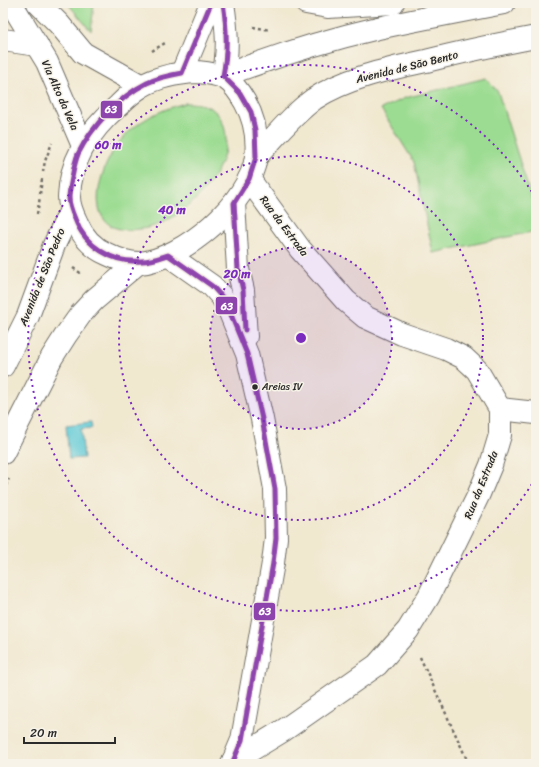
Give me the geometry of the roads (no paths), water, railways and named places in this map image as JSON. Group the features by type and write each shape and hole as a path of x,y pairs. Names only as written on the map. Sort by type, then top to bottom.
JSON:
{"main road":[{"name":"Via Alto da Vela","path":"11,3 46,62 68,115 83,146"},
{"name":"Via Alto da Vela","path":"38,3 59,24 83,53"},
{"path":"182,73 211,3"},
{"path":"306,3 328,7 393,3"},
{"path":"223,76 246,67 313,46 377,28 504,3"},
{"path":"223,76 228,44 224,13"},
{"name":"Avenida de São Bento","path":"256,157 299,111 314,99 332,89 394,68 536,37"},
{"path":"3,40 37,45"},
{"name":"Via Alto da Vela","path":"37,45 68,49 83,53 142,86"},
{"name":"Avenida de São Pedro","path":"197,72 212,73 223,76 240,93 251,112 255,130 256,157 249,179 234,204 209,229 190,243 168,255 152,261 138,263 120,260 92,245 80,232 71,210 69,198 74,165 83,146 95,128 109,113 142,86 168,75 197,72"},
{"name":"Rua da Estrada","path":"233,762 284,730 378,665 408,630 429,596 478,496 491,465 500,435 500,409 477,370 464,358 446,349 402,334 365,317 346,301 300,249 249,179"},
{"path":"234,204 238,269 243,290 247,354"},
{"name":"Avenida de São Pedro","path":"3,366 28,316 54,245 71,210"},
{"path":"168,255 212,286 222,297 229,310 247,354 262,419 275,489 276,538 272,571 242,740 233,762"},
{"name":"Avenida de São Pedro","path":"3,453 52,357 66,335 81,314 94,300 138,263"},
{"path":"500,409 536,413"}],"water":[{"path":"91,422 92,428 81,429 84,458 69,459 66,425"}],"place":[{"name":"Areias IV","path":"255,387"}]}
